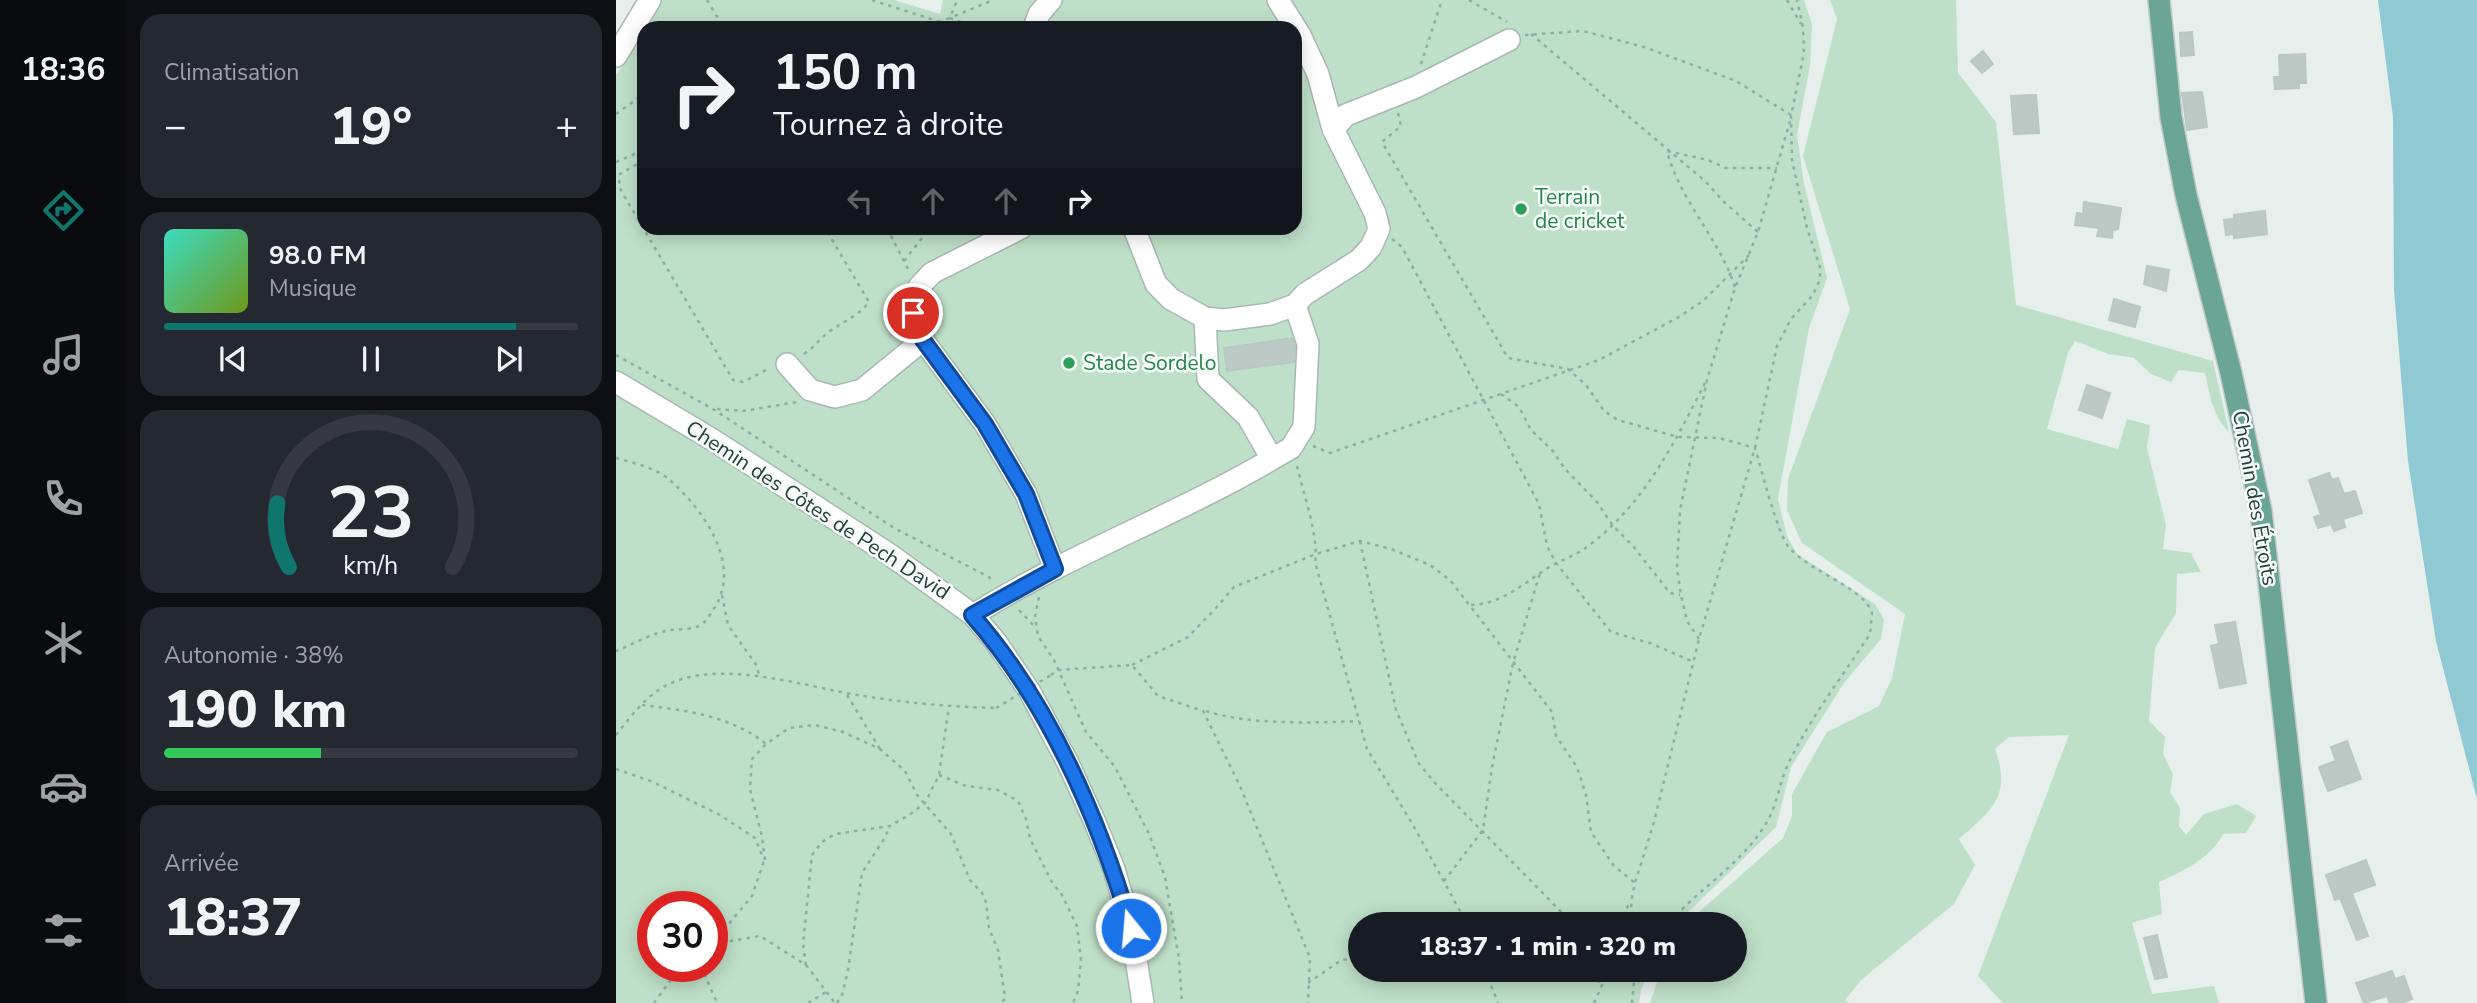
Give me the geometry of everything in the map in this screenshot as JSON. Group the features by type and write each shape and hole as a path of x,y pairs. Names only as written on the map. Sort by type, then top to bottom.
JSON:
{"main road":[{"name":"Chemin des Étroits","path":"2159,0 2171,117 2183,182 2244,425 2261,511 2316,1003"}],"street":[{"path":"637,21 650,0"},
{"path":"1037,21 1051,0"},
{"path":"1278,0 1291,21"},
{"path":"616,57 637,22"},
{"path":"1333,129 1346,115 1416,88 1513,31"},
{"path":"1137,235 1156,284 1171,299 1205,318 1224,320 1270,314 1296,305 1305,293 1359,260 1371,247 1378,229 1375,213 1333,129 1318,74 1302,39"},
{"path":"1007,235 933,273 919,286 913,313 923,340 985,424 1019,482 1046,574"},
{"path":"972,615 1004,595 1224,487 1291,448 1304,427 1308,344 1296,305"},
{"path":"1205,318 1208,379 1248,416 1272,458"},
{"path":"787,364 810,390 835,397 862,390 923,340"},
{"name":"Chemin des Côtes de Pech David","path":"616,382 713,440 890,554 972,615 996,642 1030,692 1068,763 1114,869 1131,928 1143,1003"}],"path":[{"path":"707,0 720,21"},
{"path":"872,0 937,21"},
{"path":"950,18 957,0"},
{"path":"942,21 993,0"},
{"path":"1416,88 1416,80 1442,0"},
{"path":"1469,0 1513,31 1583,31 1644,47 1736,81 1791,116"},
{"path":"1787,0 1803,27"},
{"path":"1699,639 1687,621 1677,568 1680,510 1707,380 1735,289 1758,232 1791,116 1804,53 1803,27 1797,0"},
{"path":"950,18 958,21"},
{"path":"1513,31 1530,33 1705,181 1758,232"},
{"path":"1393,96 1401,126 1382,142 1508,358 1569,369 1586,385 1604,411 1618,420 1678,437 1719,438 1755,448"},
{"path":"616,114 637,99"},
{"path":"1632,912 1635,883 1654,822 1699,639 1755,448 1777,346 1791,319 1813,295 1820,279 1820,267 1807,228 1794,173 1791,116"},
{"path":"1667,151 1708,160 1726,168 1777,168"},
{"path":"1667,151 1673,172 1730,273 1735,289"},
{"path":"616,162 637,153"},
{"path":"637,164 620,174 619,187 637,217"},
{"path":"1378,229 1402,247 1539,504 1547,546 1556,562 1611,632 1650,643 1694,662"},
{"path":"647,235 733,380 743,382 780,362 787,364 817,345 828,332 861,313 869,302 829,235"},
{"path":"891,235 913,280 919,286"},
{"path":"904,261 924,235"},
{"path":"1461,912 1367,749 1315,562 1316,554 1291,448 1306,443 1330,453 1599,360 1703,301 1749,255"},
{"path":"616,355 713,409 894,528 989,577 1035,627"},
{"path":"1471,605 1483,605 1502,599 1556,562 1586,548 1613,526 1640,495 1678,437 1707,380"},
{"path":"1501,394 1519,407 1531,430 1597,502 1613,526 1633,546 1670,593 1681,595"},
{"path":"713,409 743,411 806,401"},
{"path":"1679,912 1715,882 1769,819 1791,758 1870,634 1873,620 1870,607 1860,595 1841,586 1786,543 1755,448"},
{"path":"616,458 657,472 670,480 697,510 719,548 723,565 722,595 728,625 757,666 759,676"},
{"path":"1360,541 1396,710 1419,764 1562,912"},
{"path":"616,735 661,688 691,677 720,673 759,676 846,693 949,706 996,708 1058,670 1132,666 1188,637 1234,587 1316,554 1360,541 1391,549 1430,565 1450,580 1471,605 1552,712 1556,736 1577,767 1586,795 1591,832 1614,866 1635,883"},
{"path":"1444,881 1483,830 1492,767 1513,663 1540,573"},
{"path":"1046,574 1040,592 1035,627 1086,732 1115,767 1149,834 1165,877 1180,959 1182,1003"},
{"path":"616,651 653,635 698,626 705,622 722,595"},
{"path":"1132,666 1158,696 1227,718 1359,722"},
{"path":"846,693 880,749"},
{"path":"642,705 726,721 766,744"},
{"path":"806,965 803,944 812,855 822,842 835,834 890,826 925,803 939,775 949,706"},
{"path":"1203,711 1240,786 1310,958 1308,1003"},
{"path":"728,926 752,896 765,860 750,789 752,759 766,744 789,728 816,724 844,732 880,749 905,771 917,795 951,834 970,880 986,902 989,928 998,950 1004,998 1002,1003"},
{"path":"616,769 653,782 720,816 755,838 765,860"},
{"path":"939,775 966,786 999,790 1018,801 1026,819 1030,839 1053,884 1062,893 1077,926 1082,960 1078,991 1073,1003"},
{"path":"728,941 760,936 806,965 836,1003 842,995 848,970 862,873 890,826"},
{"path":"1624,912 1631,902"},
{"path":"1308,983 1340,961 1348,959"},
{"path":"654,1003 669,982"},
{"path":"708,982 717,1003"},
{"path":"1490,982 1498,1003"},
{"path":"1594,1003 1603,982"},
{"path":"1632,1003 1634,982"},
{"path":"808,1003 826,992"}],"green space":[{"path":"662,0 894,0 940,14 943,0 1804,0 1812,24 1810,66 1797,135 1804,183 1827,278 1809,328 1778,499 1787,536 1797,554 1875,604 1884,619 1881,639 1844,683 1791,767 1776,827 1688,912 1348,912 1348,982 1644,982 1639,1003 616,1003 616,75 637,45 637,235 1302,235 1302,21 652,21"},
{"path":"1830,0 1956,0 1958,73 1996,122 2016,305 2213,361 2229,432 2215,412 2205,373 2179,370 2171,382 2151,374 2134,358 2108,354 2075,341 2068,353 2047,429 2118,449 2127,419 2150,425 2147,448 2166,525 2163,549 2191,553 2201,572 2177,574 2176,613 2155,648 2149,721 2165,737 2163,754 2173,774 2170,792 2180,808 2179,826 2186,835 2204,814 2237,804 2256,816 2246,833 2223,834 2218,843 2203,857 2159,882 2162,914 2132,923 2152,994 2214,986 2219,1003 2003,1003 1978,976 2069,735 2009,737 1995,749 2000,765 2000,790 1989,810 1959,839 1975,865 1954,904 1861,980 1845,1000 1849,1003 1650,1003 1657,982 1747,982 1747,912 1699,912 1783,838 1792,816 1792,794 1827,732 1879,706 1892,678 1905,614 1802,543 1787,510 1788,479 1850,309 1803,156 1837,19"}],"water":[{"path":"2378,0 2477,0 2477,799 2436,641 2408,461 2394,290 2393,117"}],"building":[{"path":"2192,32 2194,55 2181,56 2180,33"},
{"path":"1983,51 1993,64 1982,73 1971,61"},
{"path":"2305,54 2306,83 2299,83 2299,88 2275,89 2274,77 2280,77 2279,55"},
{"path":"2202,92 2207,127 2187,130 2182,93"},
{"path":"2036,95 2039,133 2014,134 2011,96"},
{"path":"2084,202 2121,208 2118,229 2113,230 2112,238 2097,236 2099,228 2075,225 2077,213 2083,214"},
{"path":"2265,211 2267,234 2234,238 2234,234 2226,235 2224,220 2234,219 2234,215"},
{"path":"2147,266 2169,270 2166,291 2144,284"},
{"path":"2114,299 2140,307 2135,327 2109,320"},
{"path":"1292,338 1295,346 1294,362 1227,371 1224,348"},
{"path":"2087,385 2110,393 2102,418 2079,410"},
{"path":"2329,473 2332,480 2338,478 2344,494 2355,491 2362,513 2343,519 2345,527 2334,531 2331,524 2318,528 2314,517 2321,515 2309,480"},
{"path":"2235,622 2246,683 2220,688 2211,646 2219,644 2215,625"},
{"path":"2347,741 2361,779 2328,791 2319,767 2336,761 2331,747"},
{"path":"2366,860 2375,885 2352,893 2368,936 2357,940 2340,898 2335,900 2326,875"},
{"path":"2157,935 2167,977 2155,979 2144,938"},
{"path":"2392,971 2395,979 2404,976 2412,999 2402,1003 2390,1003 2387,996 2364,1003 2356,983"}],"place":[{"name":"Terrain de cricket","path":"1521,209"},
{"name":"Stade Sordelo","path":"1069,363"}],"route":[{"path":"913,313 923,340 985,424 1026,494 1049,550 1055,569 972,615 996,642 1030,692 1068,763 1114,869 1131,928"}]}
